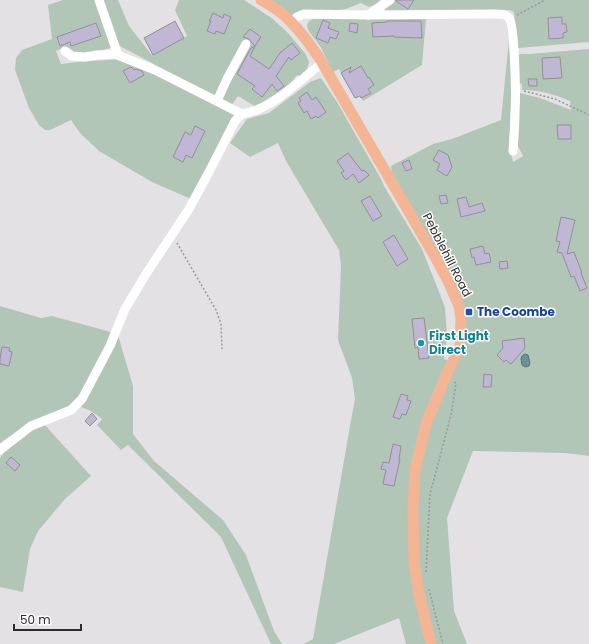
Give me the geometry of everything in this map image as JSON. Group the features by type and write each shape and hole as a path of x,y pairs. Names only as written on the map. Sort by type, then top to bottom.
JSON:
{"main road":[{"name":"Pebblehill Road","path":"261,0 272,6 292,22 309,43 322,63 434,254 459,306 461,318 460,347 427,421 415,469 413,511 414,562 419,594 431,644"}],"street":[{"path":"99,0 118,55"},
{"path":"368,15 390,0"},
{"path":"292,22 297,17 304,14 502,14 509,18 511,22 514,51 515,110 513,151"},
{"path":"217,101 246,44"},
{"path":"65,51 72,56 85,57 116,54 155,70 242,114"},
{"path":"0,450 31,426 71,410 82,399 110,346 125,309 201,188 235,121 242,114 266,106 299,83 322,63"}],"path":[{"path":"509,18 545,0"},
{"path":"515,89 555,99 589,115"},
{"path":"172,235 216,310 221,324 222,349"},
{"path":"426,576 430,494 452,415 456,384 448,371"},
{"path":"428,583 443,644"}],"green space":[{"path":"63,0 118,0 129,26 153,55 187,36 175,10 179,0 244,0 273,19 288,33 305,53 309,62 307,69 300,76 297,75 283,89 256,107 238,96 231,106 211,103 236,116 191,199 152,182 99,151 80,133 71,120 50,130 45,130 39,125 29,108 15,70 16,58 22,50 52,39 48,5","holes":["120,46 154,64 150,72 122,59 61,64 56,51 65,47 73,52 84,53 96,52"]},
{"path":"266,0 380,0 376,4 369,7 361,3 346,9 292,16"},
{"path":"395,0 589,0 589,42 518,48 514,12 509,10 387,12 383,8"},
{"path":"313,19 426,19 422,65 363,101 360,96 355,98 339,69 333,72 320,46 308,30 307,25 309,21"},
{"path":"509,40 512,91 509,145 513,162 523,156 517,144 520,93 540,98 571,110 570,101 558,96 522,90 522,84 517,82 517,56 521,54 589,49 589,456 566,453 473,451 447,518 454,611 467,644 406,644 399,618 334,644 304,644 313,639 355,399 352,378 338,340 341,266 339,250 286,161 278,143 250,157 230,143 247,119 269,113 310,82 321,78 337,102 384,186 422,249 445,307 447,335 444,359 456,364 465,312 392,174 391,166 433,144 452,139 501,120"},
{"path":"0,306 41,318 52,316 111,332 100,359 82,394 65,410 16,432 0,443"},
{"path":"118,335 133,386 133,434 154,461 223,520 246,555 274,631 282,644 271,644 221,537 128,445 121,450 97,425 102,419 91,411 81,407"},
{"path":"44,424 91,476 65,499 38,531 30,549 23,592 0,587 0,458 6,450 32,429"}],"water":[{"path":"525,354 528,355 530,363 529,366 525,367 522,365 521,359"}],"building":[{"path":"396,0 414,0 408,9"},
{"path":"213,13 223,18 224,14 231,17 224,34 216,31 215,34 207,31 211,21 209,21"},
{"path":"562,17 562,24 566,24 567,32 563,33 563,38 549,39 548,18"},
{"path":"323,20 330,23 328,28 339,32 336,39 330,37 328,43 316,38"},
{"path":"175,21 184,38 153,55 144,38"},
{"path":"387,21 421,21 422,38 394,36 373,37 372,23"},
{"path":"96,23 101,36 71,46 70,42 60,46 57,37"},
{"path":"350,23 358,24 357,33 349,31"},
{"path":"250,29 261,37 255,46 249,39 243,37"},
{"path":"292,43 300,53 291,60 289,57 276,76 284,86 277,91 272,84 262,97 252,89 255,86 237,74 251,48 255,46 250,56 269,69 280,53"},
{"path":"560,57 562,78 543,79 542,58"},
{"path":"361,66 374,85 368,89 371,93 361,98 360,96 355,98 341,73 351,67 349,73"},
{"path":"131,67 134,70 136,69 142,71 144,75 130,83 123,71"},
{"path":"528,79 537,79 537,86 529,86"},
{"path":"307,92 312,100 316,97 326,112 318,118 316,116 311,119 307,111 304,113 298,103 301,101 299,98"},
{"path":"557,125 571,125 571,139 558,139"},
{"path":"195,126 205,131 192,158 186,155 183,162 173,157 185,132 191,135"},
{"path":"439,150 448,155 452,167 447,176 437,170 440,164 433,160"},
{"path":"348,153 362,171 364,170 369,175 359,183 353,174 346,180 341,173 344,171 337,161"},
{"path":"409,160 412,169 406,171 402,163"},
{"path":"446,195 448,203 441,204 439,196"},
{"path":"370,196 382,216 373,221 361,201"},
{"path":"466,197 469,207 482,203 485,211 461,217 457,199"},
{"path":"561,217 575,220 567,254 574,252 582,273 587,288 580,291 574,276 571,277 562,253 557,252 560,242 556,241"},
{"path":"394,235 408,259 397,266 383,242"},
{"path":"483,246 485,254 489,253 491,262 476,265 474,257 472,258 470,249"},
{"path":"507,261 508,268 500,269 499,262"},
{"name":"First Light Direct","path":"424,318 429,358 419,359 418,347 415,348 412,319"},
{"path":"524,338 525,348 511,364 506,360 504,362 497,355 503,348 502,341"},
{"path":"2,347 10,348 9,351 12,352 9,366 0,364"},
{"path":"484,374 492,375 491,387 483,387"},
{"path":"401,394 408,396 407,400 411,401 406,415 402,414 400,419 393,417"},
{"path":"92,413 97,419 90,426 85,421"},
{"path":"393,444 401,446 400,459 394,486 383,484 386,470 381,469 383,462 389,463"},
{"path":"11,457 20,465 15,471 6,463"}],"place":[{"name":"The Coombe","path":"469,312"},
{"name":"First Light Direct","path":"421,343"}]}
